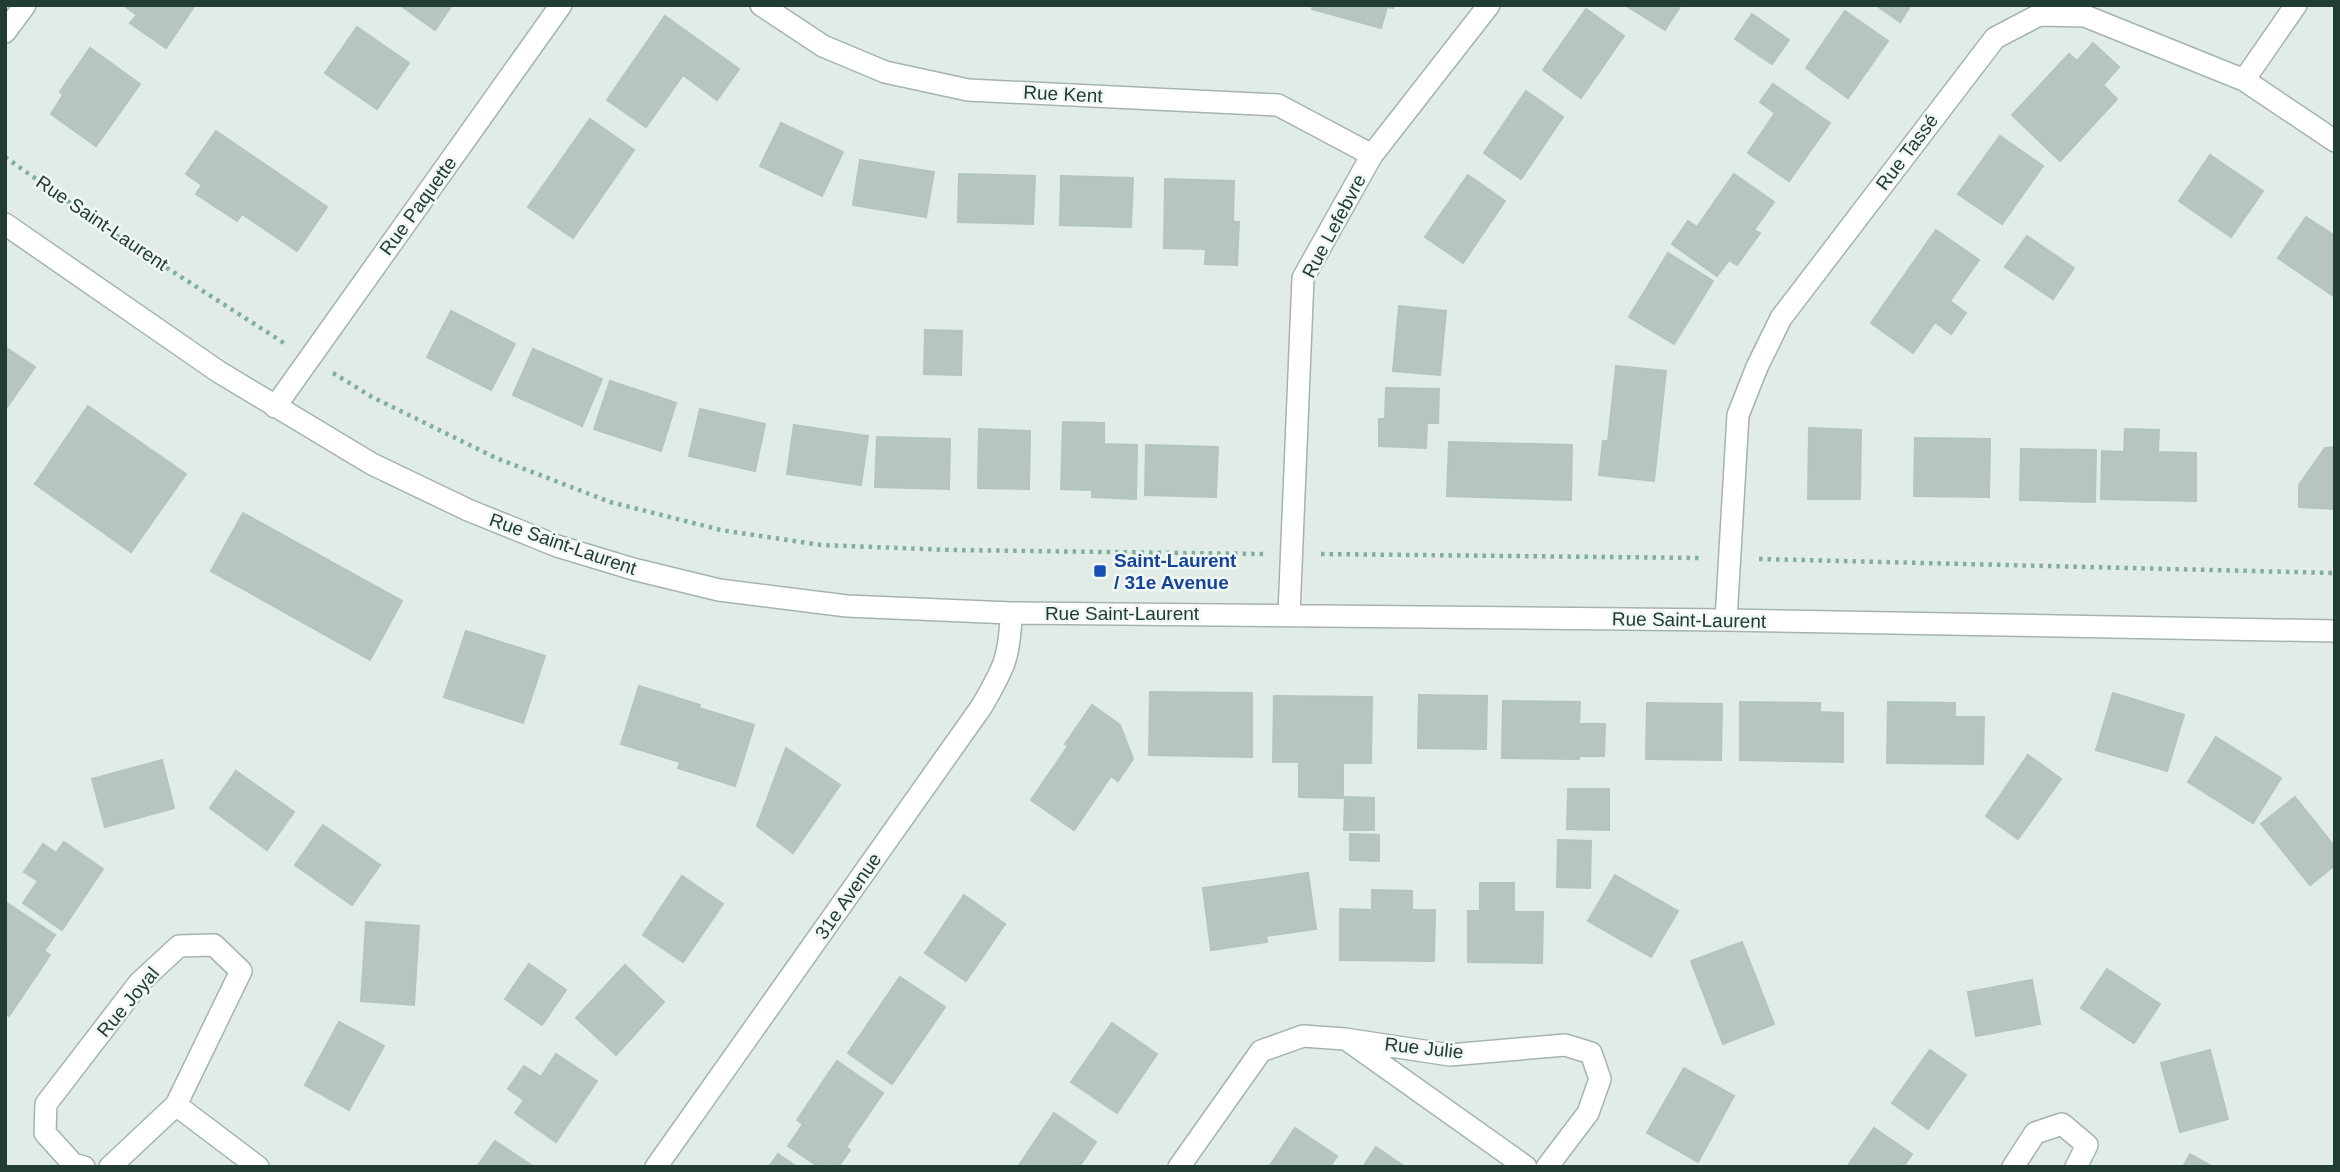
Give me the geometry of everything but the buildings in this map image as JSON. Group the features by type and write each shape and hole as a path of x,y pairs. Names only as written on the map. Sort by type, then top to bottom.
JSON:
{"street":[{"path":"5,33 24,5"},
{"name":"Rue Paquette","path":"275,407 561,5"},
{"name":"Rue Kent","path":"761,5 823,46 885,72 968,90 1278,105 1372,155"},
{"name":"Rue Lefebvre","path":"1289,614 1303,278 1372,155 1489,5"},
{"path":"2244,80 2296,5"},
{"name":"Rue Tassé","path":"1726,620 1738,415 1757,367 1781,318 1995,38 2039,15 2085,16 2244,80 2335,141"},
{"name":"Rue Saint-Laurent","path":"5,224 219,372 372,464 468,510 557,546 633,569 719,590 803,602 1011,613 1289,614 2335,631"},
{"name":"31e Avenue","path":"656,1167 982,706 1006,661 1011,613"},
{"name":"Rue Joyal","path":"84,1167 73,1164 45,1133 46,1104 139,983 179,946 214,945 241,971 176,1105 110,1167"},
{"path":"1179,1167 1261,1051 1303,1036 1345,1039"},
{"name":"Rue Julie","path":"1345,1039 1526,1167"},
{"name":"Rue Julie","path":"1345,1039 1450,1055 1564,1045 1591,1053 1600,1079 1588,1113 1547,1167"},
{"path":"176,1105 258,1167"},
{"path":"2013,1167 2035,1133 2062,1124 2087,1145 2076,1167"}],"path":[{"name":"Rue Saint-Laurent","path":"5,157 114,234 269,335"},
{"path":"372,397 496,457 610,502 721,530 821,545 951,550 1245,553"},
{"path":"1339,555 1691,558"},
{"path":"1774,559 2335,573"}],"place":[{"name":"Saint-Laurent / 31e Avenue","path":"1100,571"}]}
